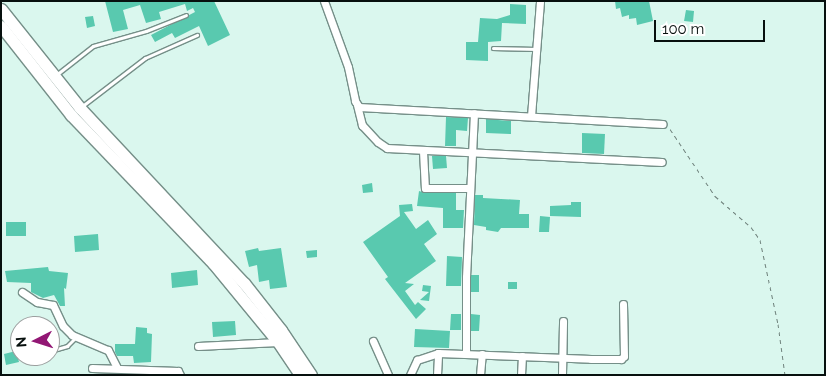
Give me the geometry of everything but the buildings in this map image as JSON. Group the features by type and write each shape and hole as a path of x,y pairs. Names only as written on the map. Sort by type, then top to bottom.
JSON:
{"main road":[{"path":"1,9 113,151 213,263 278,342 300,375"},
{"path":"1,26 45,84 244,283 311,375"}],"street":[{"path":"1,4 5,1"},
{"path":"324,1 348,67 362,125 381,146 472,154 662,162"},
{"path":"531,116 540,1"},
{"path":"357,105 362,108 663,124"},
{"path":"466,353 474,113"},
{"path":"423,151 425,188 470,188"},
{"path":"22,292 37,302 53,305 63,326 75,338 108,350 117,368"},
{"path":"415,374 417,360 438,353 591,359 623,358 623,304"},
{"path":"562,375 563,321"},
{"path":"373,340 388,375"},
{"path":"198,346 278,342"},
{"path":"437,375 438,353"},
{"path":"480,375 482,354"},
{"path":"521,375 522,356"},
{"path":"92,368 117,368 132,371 178,371 180,375"}],"lane":[{"path":"53,77 93,46 146,31 186,15"},
{"path":"80,108 145,58 197,35"},
{"path":"493,48 536,49"},
{"path":"60,348 67,346 75,338"}],"path":[{"path":"663,124 670,129 715,196 751,227 760,240 778,324 785,375"}]}
